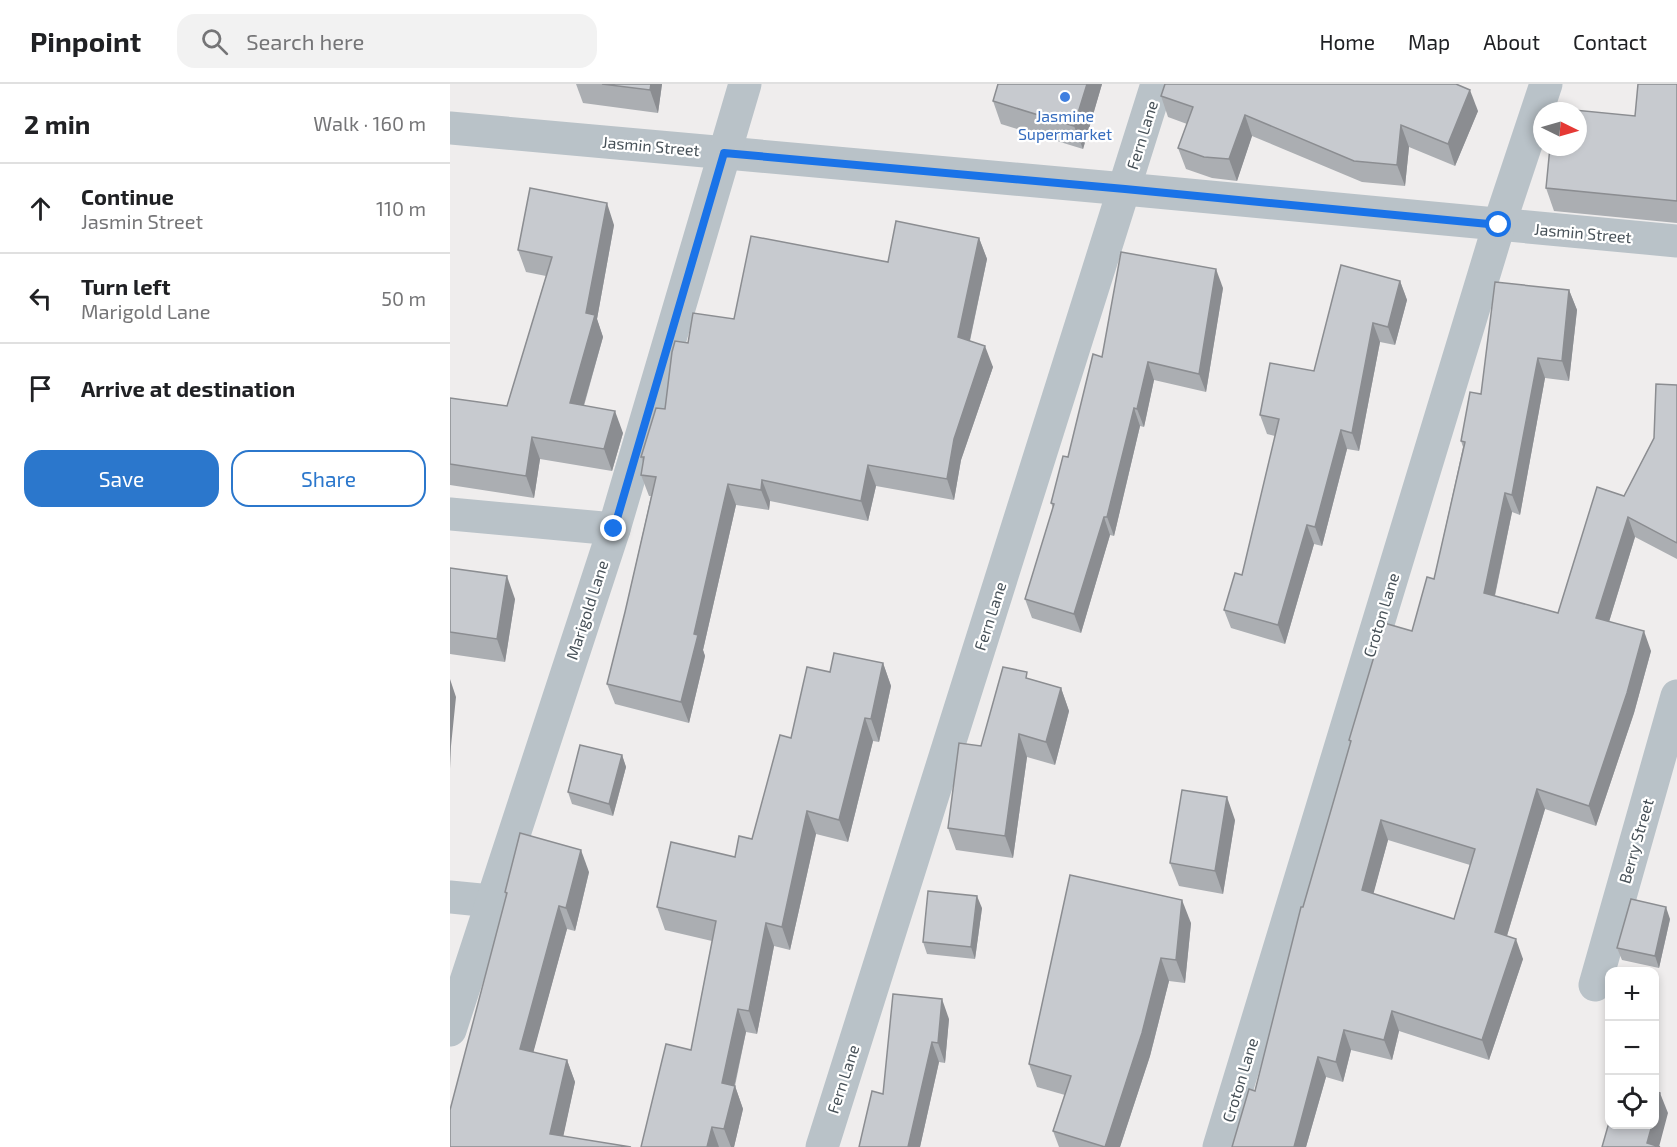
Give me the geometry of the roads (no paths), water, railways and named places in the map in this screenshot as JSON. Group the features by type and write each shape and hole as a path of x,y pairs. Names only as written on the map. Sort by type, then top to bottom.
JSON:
{"street":[{"name":"Marigold Lane","path":"450,1030 614,529 745,84"},
{"name":"Fern Lane","path":"822,1147 1157,84"},
{"name":"Croton Lane","path":"1219,1147 1499,225 1546,84"},
{"name":"Jasmin Street","path":"450,128 1677,241"},
{"path":"450,514 614,529"},
{"name":"Berry Street","path":"1595,985 1677,696"},
{"path":"450,897 491,901"}],"place":[{"name":"Jasmine Supermarket","path":"1065,97"}]}
